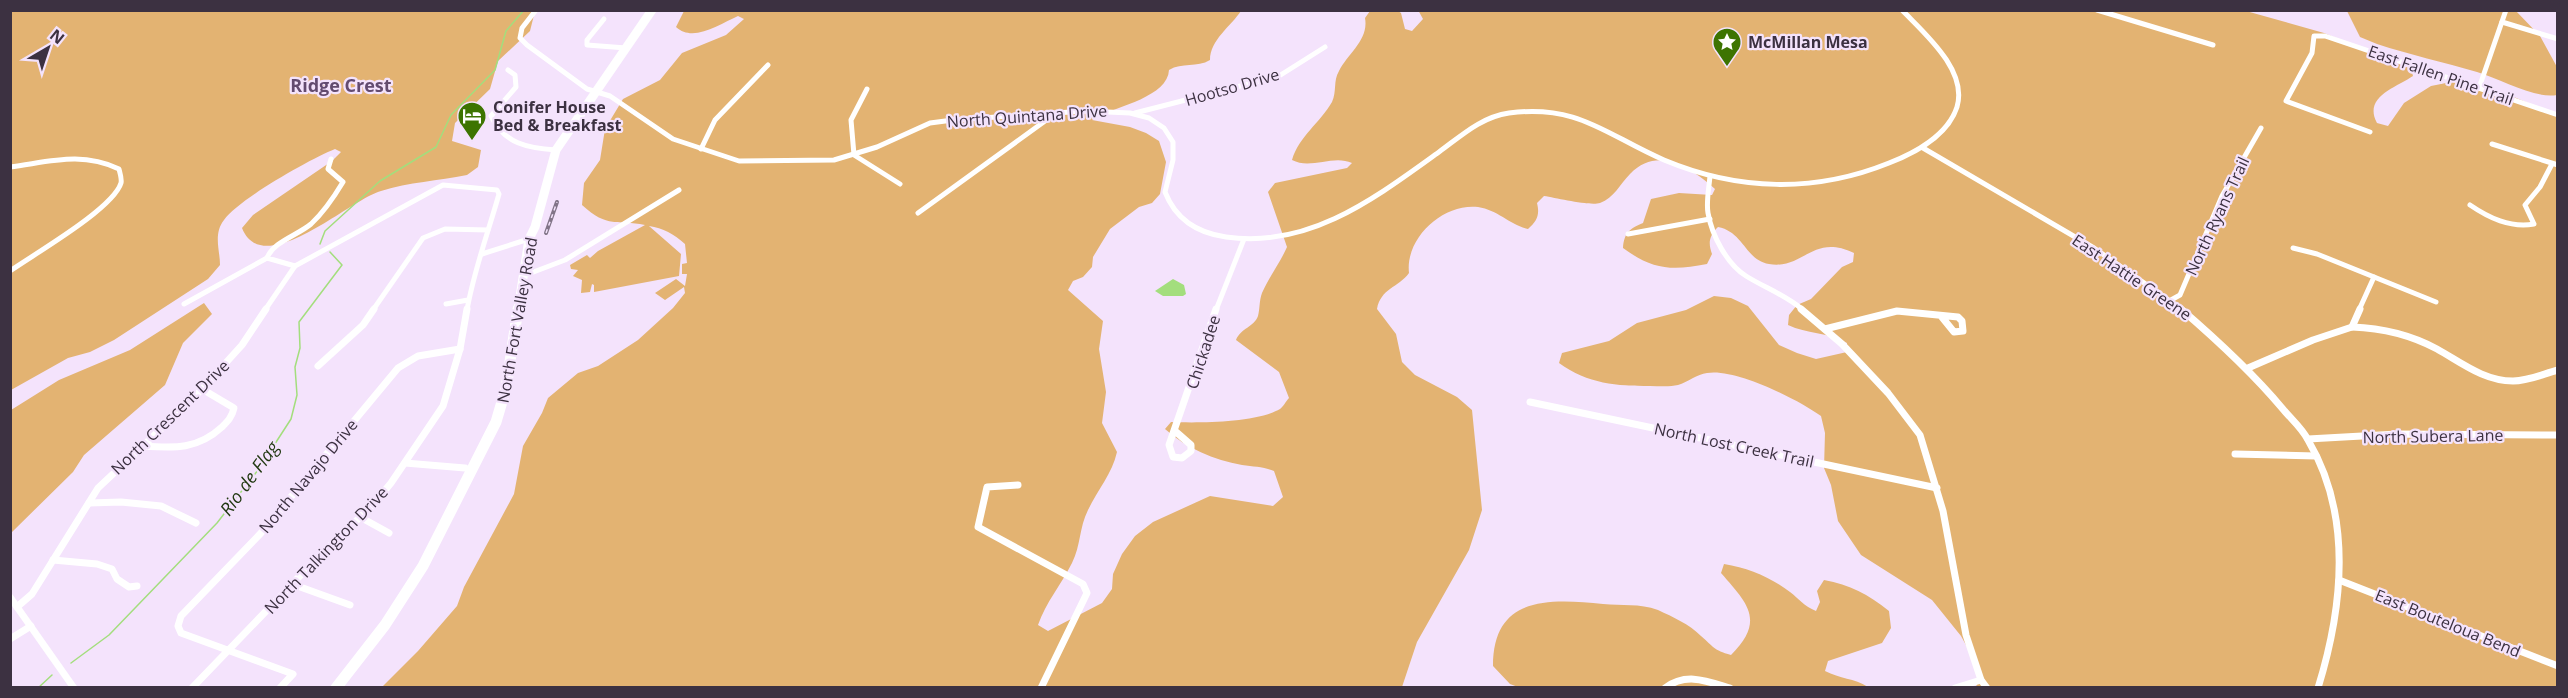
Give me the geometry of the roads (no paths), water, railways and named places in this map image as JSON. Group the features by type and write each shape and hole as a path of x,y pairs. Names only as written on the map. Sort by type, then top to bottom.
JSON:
{"main road":[{"name":"North Fort Valley Road","path":"336,687 385,625 419,574 496,422 506,388 529,239 535,227 556,150 652,10"}],"street":[{"name":"North Quintana Drive","path":"536,10 522,28 520,38 595,93 610,96 673,139 740,161 834,160 854,155 930,123 1096,110 1134,113 1156,123 1173,142 1174,152 1165,192 1178,215 1200,232 1244,239 1293,235 1346,212 1428,160 1470,127 1485,118 1505,113 1527,111 1578,118 1598,125 1664,160 1710,176 1771,188 1801,186 1864,175 1923,148 1957,108 1961,92 1958,77 1902,10"},
{"path":"2097,10 2212,45"},
{"path":"2479,88 2506,10"},
{"path":"604,19 587,40 587,45 626,48"},
{"path":"2502,22 2558,39"},
{"name":"East Fallen Pine Trail","path":"2370,132 2286,101 2312,52 2314,36 2325,36 2558,115"},
{"name":"Hootso Drive","path":"1134,113 1279,76 1325,47"},
{"path":"701,149 715,120 768,65"},
{"path":"508,70 515,75 516,87 491,116 496,129 515,143 527,147 556,150"},
{"path":"867,89 852,111 847,131 854,155 900,184"},
{"path":"918,213 1010,144 1038,128 1045,121 1044,114"},
{"name":"North Ryans Trail","path":"2170,300 2180,295 2223,196 2261,128"},
{"path":"2470,205 2481,213 2512,224 2534,224 2525,205 2555,165 2492,144"},
{"name":"East Hattie Greene","path":"1923,148 2094,248 2170,300 2247,369 2308,439 2331,492 2340,533 2339,580 2330,649 2318,687"},
{"path":"10,167 76,155 110,164 119,169 122,180 117,190 89,216 10,271"},
{"path":"184,304 267,258 270,250 309,228 343,182 328,169 331,159"},
{"path":"1710,176 1708,194 1710,219 1719,244 1736,268 1746,276 1791,300 1825,329 1888,393 1920,435 1937,488 1966,634 1981,680 1987,687"},
{"name":"North Crescent Drive","path":"17,606 32,594 89,503 112,473 202,389 242,345 295,266 443,185 493,189 500,194"},
{"path":"523,276 565,261 598,243 652,203 679,189"},
{"name":"North Talkington Drive","path":"192,687 385,491 443,406 459,349 474,269 482,254 500,194"},
{"path":"1628,234 1710,219"},
{"path":"318,366 363,325 423,238 445,229 488,230"},
{"path":"482,254 529,239"},
{"name":"Chickadee","path":"1175,431 1196,373 1200,350 1244,239"},
{"path":"2293,248 2317,254 2436,302"},
{"path":"267,258 295,266"},
{"path":"2352,327 2374,277"},
{"path":"446,304 468,300"},
{"path":"1825,329 1897,311 1941,316"},
{"path":"2247,369 2313,340 2352,327 2367,327 2425,344 2468,370 2496,379 2532,379 2558,370"},
{"name":"North Navajo Drive","path":"229,651 181,633 178,626 181,616 261,533 398,368 418,356 459,349"},
{"path":"142,446 183,448 207,443 233,416 234,408 202,389"},
{"name":"North Lost Creek Trail","path":"1530,402 1937,488"},
{"name":"North Subera Lane","path":"2308,439 2410,434 2558,435"},
{"path":"2235,454 2316,456"},
{"path":"405,463 465,468"},
{"path":"1018,485 987,487 978,527 1083,584 1087,593 1041,687"},
{"path":"89,503 121,502 161,506 196,523"},
{"path":"360,517 389,533"},
{"path":"53,560 98,564 112,569 117,579 129,587 137,586"},
{"name":"East Bouteloua Bend","path":"2339,580 2558,666"},
{"path":"292,584 350,605"},
{"path":"10,597 74,687"},
{"path":"10,639 31,626"},
{"path":"229,651 293,674 280,687"},
{"path":"1665,687 1676,678 1691,676 1730,687"},
{"path":"1955,687 1981,680"}],"waterway":[{"name":"Rio de Flag","path":"320,244 325,231 380,181 436,147 451,115 495,70 506,31 524,10"},
{"name":"Rio de Flag","path":"71,663 109,635 217,523 258,470 291,419 297,395 295,367 300,348 299,322 342,265 330,252"},
{"name":"Rio de Flag","path":"38,688 52,675"}],"railway":[{"path":"546,233 557,202"}],"place":[{"name":"McMillan Mesa","path":"1727,68"},
{"name":"Conifer House Bed & Breakfast","path":"472,142"}],"district":[{"name":"Ridge Crest","path":"341,85"}]}
